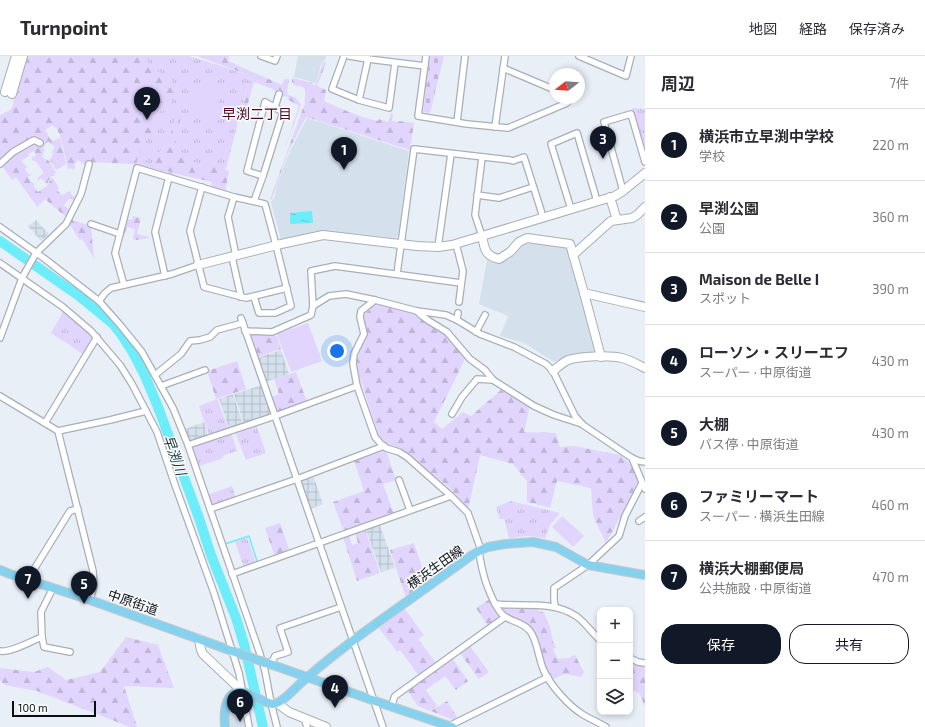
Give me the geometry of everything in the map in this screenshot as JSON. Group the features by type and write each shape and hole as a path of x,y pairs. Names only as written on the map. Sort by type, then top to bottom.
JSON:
{"main road":[{"name":"横浜生田線","path":"272,703 295,689 307,677 353,641 480,550 488,547 533,542 545,544 556,547 588,565 645,575"},
{"name":"中原街道","path":"0,570 90,600 269,664"},
{"path":"269,664 392,706 435,724 451,726"},
{"path":"225,727 226,704 233,693 245,693 272,703"}],"street":[{"path":"6,92 16,56"},
{"path":"6,92 23,56"},
{"path":"261,56 275,61 277,56"},
{"path":"344,56 332,89 359,100 389,108 395,63"},
{"path":"349,56 425,66"},
{"path":"426,56 418,116 508,128 565,104"},
{"path":"457,122 465,56"},
{"path":"495,127 505,56"},
{"path":"579,56 626,76 632,56"},
{"path":"359,100 368,59"},
{"path":"503,68 549,87"},
{"path":"275,108 279,94"},
{"path":"254,201 263,176 283,112 265,102 247,171 263,176"},
{"path":"623,191 604,122 631,114 645,162"},
{"path":"570,209 551,144 577,133 597,201"},
{"path":"0,164 12,152 28,143 34,140 40,143"},
{"path":"397,274 414,149 513,160 524,157 542,217"},
{"path":"438,247 451,154"},
{"path":"482,157 474,215 486,251 489,255 499,259 510,252 519,242 527,238 570,244 601,357"},
{"path":"0,338 22,278 36,253 66,224 81,194 88,164"},
{"path":"124,285 115,253 137,168 234,197 265,204 291,306 275,313 259,313 254,297"},
{"path":"99,301 111,288 165,276 198,265 316,236 323,235 438,247 456,244 615,196 645,173"},
{"path":"165,276 155,232 169,177"},
{"path":"202,187 190,231 204,287 246,298 286,288"},
{"path":"477,194 499,198 533,187"},
{"path":"234,197 228,217 241,297"},
{"path":"610,197 617,220"},
{"path":"573,255 610,221 632,218 637,216 645,207"},
{"path":"91,224 120,234"},
{"path":"0,227 99,301 142,352 155,375 173,408 188,445 265,671 277,727"},
{"path":"456,244 463,271 459,302"},
{"path":"0,263 63,307 91,331 120,365 132,384 157,432 214,593 240,673 245,693 249,727"},
{"path":"245,331 272,332 311,315 313,306 311,271 335,266 461,283"},
{"path":"584,293 645,307"},
{"path":"313,306 328,296 346,294 417,311 446,315 480,334 514,347 546,364 553,371 576,416 582,424"},
{"path":"375,300 361,311 360,317 364,334 354,354 353,364 358,386 375,437 384,446 399,452 451,496 468,513 480,550 483,573 500,613 505,617 524,625 530,631 543,668 554,688 564,699 580,713 606,727"},
{"path":"417,311 429,321 447,332 470,359 485,370 493,380 534,406 554,415 582,424 632,458 645,462"},
{"path":"456,320 458,313"},
{"path":"476,332 486,315"},
{"path":"155,375 181,354 190,341 210,337 217,330 242,320 383,727"},
{"path":"45,423 96,337"},
{"path":"553,371 563,363 580,357 621,358 645,368"},
{"path":"161,386 205,370"},
{"path":"452,414 462,397 477,379 493,380"},
{"path":"188,445 358,386"},
{"path":"0,396 58,431 146,411"},
{"path":"58,431 93,571 94,585 90,600"},
{"path":"210,509 297,479 384,446"},
{"path":"555,607 554,588 588,565 619,536 625,516 644,487 632,458"},
{"path":"399,480 410,510"},
{"path":"232,574 451,496"},
{"path":"28,579 70,511 78,509"},
{"path":"639,521 645,517"},
{"path":"53,588 41,612 44,647 70,652"},
{"path":"495,604 555,607 576,616 597,637"},
{"path":"269,664 275,656 288,652 280,628 341,607"},
{"path":"392,706 395,696 505,617"},
{"path":"0,651 15,648 42,637"},
{"path":"199,639 202,654 245,693"},
{"path":"633,660 645,663"},
{"path":"451,726 548,677"},
{"path":"272,703 289,712 326,727"},
{"path":"304,718 307,727"}],"shaded area":[{"path":"298,56 326,56 325,61 322,61 316,83 294,77"},
{"path":"307,118 409,151 398,236 396,238 351,233 315,232 281,240 271,202 275,196 276,188 289,153"},
{"path":"36,220 49,234 41,241 28,226"},
{"path":"539,243 566,248 569,253 598,351 574,354 554,362 524,343 500,336 508,316 479,304 487,260 496,262 510,259 516,251 525,244"},
{"path":"281,350 289,374 265,382 257,358"},
{"path":"262,385 272,414 244,423 234,394"},
{"path":"233,394 243,424 229,428 219,399"},
{"path":"204,422 208,436 188,443 183,430"},
{"path":"313,475 323,504 310,509 299,480"},
{"path":"380,525 395,568 381,572 366,530"},
{"path":"231,702 244,704 243,713 245,727 228,727 228,710"}],"green space":[{"path":"28,56 155,56 145,59 156,70 172,80 175,93 168,110 160,111 153,127 156,134 142,144 136,164 87,162 86,166 78,160 74,165 74,170 71,168 68,169 61,138 56,127 55,128 53,125 45,130 52,141 60,138 66,164 56,170 50,160 55,147 48,141 43,148 45,150 42,157 49,161 56,173 54,174 55,176 51,176 47,184 41,178 38,181 37,178 44,173 35,160 33,161 31,158 36,155 34,151 28,154 29,156 21,161 27,167 25,169 29,175 31,173 28,177 31,182 35,184 33,186 38,192 47,186 52,177 59,188 57,190 62,195 70,191 72,196 77,196 75,201 70,198 64,205 70,210 66,217 45,199 37,207 16,177 12,180 0,163 0,115 12,109 14,97 16,98"},
{"path":"36,56 189,56 250,76 222,184 104,158 54,119 0,121 25,93"},
{"path":"198,56 229,56 228,61 282,85 284,79 289,79 287,94 296,98 301,105 284,151 299,106 287,99 288,97 281,96 283,92 278,89 277,92 254,82 245,114 241,113 250,76"},
{"path":"430,56 444,56 430,113 423,112"},
{"path":"323,61 326,63 317,86 326,90 324,101 350,112 378,121 379,119 388,122 391,113 393,113 392,121 414,123 410,150 306,117 288,152 271,200 270,199 305,104 305,89 301,86 296,86 292,82 292,78 316,85"},
{"path":"207,82 223,86 214,119 190,113 196,90 199,86"},
{"path":"632,108 645,109 645,152"},
{"path":"182,112 175,143 176,152 183,159 229,171 225,192 211,188 212,182 154,168 152,162 155,156 169,141 175,117"},
{"path":"133,216 141,218 137,234 149,238 137,240 133,239 135,229 127,227 123,236 127,219 132,220"},
{"path":"70,219 91,226 94,258 82,239 80,240 68,222"},
{"path":"376,303 415,314 446,334 466,357 434,422 442,429 463,412 471,416 502,389 530,405 524,432 556,433 560,447 574,446 620,455 633,466 638,481 606,543 593,516 591,488 557,481 550,508 527,502 527,481 513,464 480,455 468,510 451,489 400,448 384,443 379,436 355,364 366,336 363,316"},
{"path":"64,310 94,337 83,354 51,333"},
{"path":"308,323 322,361 291,372 277,334"},
{"path":"248,333 277,336 281,349 257,357"},
{"path":"237,361 246,389 216,399 207,371"},
{"path":"296,372 307,402 276,412 271,397 279,394 274,379"},
{"path":"217,399 228,428 209,435 199,406"},
{"path":"256,424 266,453 246,460 235,432"},
{"path":"231,432 237,451 222,456 223,458 197,467 190,446"},
{"path":"386,450 396,480 383,484 394,514 344,532 333,502 364,491 354,461"},
{"path":"232,486 236,499 211,507 207,495"},
{"path":"511,501 560,513 550,525 545,538 527,536 509,538 504,519 500,519 496,507"},
{"path":"562,516 584,536 573,547 552,527"},
{"path":"280,523 290,552 275,557 265,528"},
{"path":"365,529 380,573 357,581 343,537 349,535 352,545 358,543 355,532"},
{"path":"247,537 256,563 244,567 235,542"},
{"path":"414,543 427,583 406,598 390,550"},
{"path":"490,599 501,616 488,626 476,608"},
{"path":"499,607 536,609 544,613 556,647 553,649 558,659 569,658 575,655 584,672 581,677 566,674 552,679 522,622 505,613"},
{"path":"404,608 424,635 418,639 436,663 419,676 400,650 397,652 379,628"},
{"path":"126,637 158,645 174,688 124,686 137,727 130,727 37,691 5,685 0,680 0,668 34,672 48,667 66,680 100,672"},
{"path":"469,645 489,672 479,679 459,652"},
{"path":"452,658 468,681 456,690 445,676 426,690 437,706 430,711 418,706 407,690"},
{"path":"633,662 645,666 645,707 640,694 633,690"},
{"path":"447,701 457,717 453,720 431,711"}],"water":[{"path":"312,211 313,223 290,224 290,213"}],"waterway":[{"name":"早渕川","path":"0,241 79,296 113,324 132,351 145,376 158,407 211,555 236,618 244,644 263,727"},
{"path":"225,544 249,536 257,561"}],"place":[{"name":"早渕公園","path":"147,120"},
{"name":"Maison de Belle I","path":"603,159"},
{"name":"横浜市立早渕中学校","path":"344,170"},
{"name":"横浜大棚郵便局","path":"28,599"},
{"name":"大棚","path":"84,604"},
{"name":"ローソン・スリーエフ","path":"335,708"},
{"name":"ファミリーマート","path":"240,722"}],"district":[{"name":"早渕二丁目","path":"257,113"}]}
